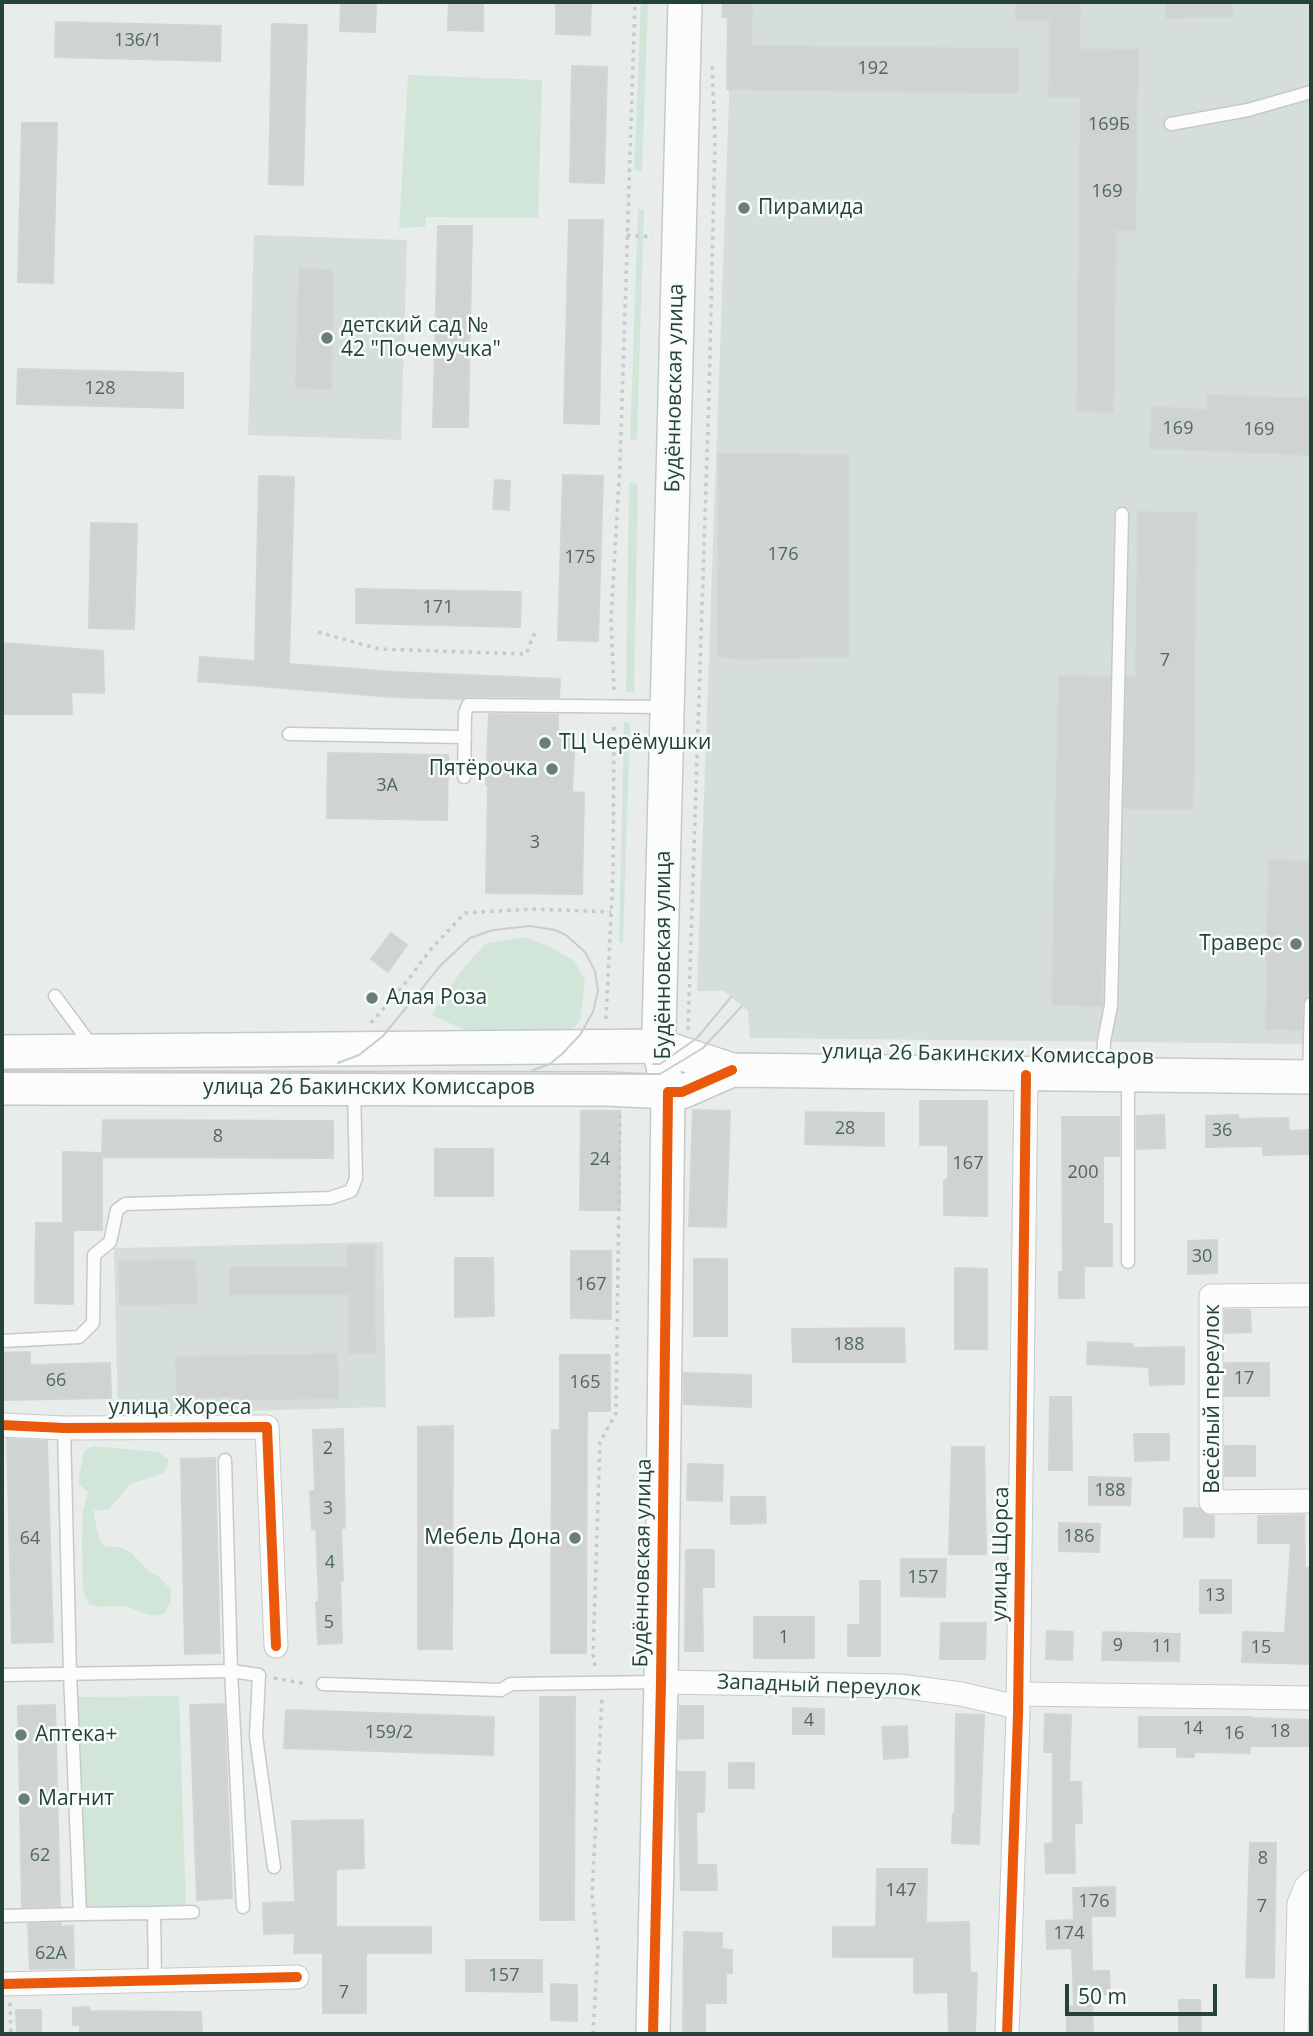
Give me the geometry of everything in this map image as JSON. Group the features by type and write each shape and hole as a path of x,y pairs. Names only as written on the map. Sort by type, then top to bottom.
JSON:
{"main road":[{"name":"Будённовская улица","path":"653,2034 661,1682 668,1092 659,1046 685,2"},
{"name":"улица 26 Бакинских Комиссаров","path":"2,1052 659,1046 732,1070 1310,1077"},
{"name":"улица 26 Бакинских Комиссаров","path":"2,1088 607,1089 681,1092 732,1070"}],"street":[{"name":"улица Щорса","path":"1007,2034 1018,1701 1026,1075"},
{"name":"Весёлый переулок","path":"1311,1295 1211,1296 1211,1502 1311,1501"},
{"name":"улица Жореса","path":"2,1425 64,1428 267,1427 276,1646"},
{"name":"Западный переулок","path":"661,1682 901,1686 1018,1701 1311,1698"},
{"path":"1296,2034 1299,1904 1311,1882"},
{"path":"6,1984 297,1977"}],"lane":[{"path":"1171,124 1248,110 1311,92"},
{"path":"1122,514 1111,1006 1104,1041 1115,1076 1128,1262"},
{"path":"464,777 465,713 468,705 667,707"},
{"path":"289,734 465,737"},
{"path":"55,996 96,1051"},
{"path":"1310,1077 1311,1004"},
{"path":"2,1341 79,1337 93,1323 94,1255 110,1242 117,1210 125,1204 330,1199 351,1191 356,1178 354,1088"},
{"path":"64,1428 80,1914"},
{"path":"225,1460 231,1671 243,1906"},
{"path":"2,1675 231,1671 259,1675 256,1736 274,1867"},
{"path":"323,1684 501,1690 511,1684 661,1682"},
{"path":"2,1916 193,1912"},
{"path":"154,1913 155,1980"}],"path":[{"path":"606,1046 614,706 611,619 621,451 635,2"},
{"path":"318,632 379,649 526,654 535,632"},
{"path":"363,1032 430,950 465,913 533,909 611,912"},
{"path":"593,2034 598,1946 592,1895 603,1702 593,1656 600,1442 616,1413 620,1105"},
{"path":"259,1675 302,1684 323,1684"},
{"path":"6,1984 11,2034"}],"shaded area":[{"path":"729,2 1311,2 1311,1044 750,1038 748,1011 724,991 697,991 729,97"},
{"name":"детский сад № 42 \"Почемучка\"","path":"254,235 407,240 401,440 248,435"},
{"path":"383,1242 386,1407 118,1413 114,1248"}],"green space":[{"path":"641,2 648,2 642,171 634,170"},
{"path":"408,75 542,80 538,218 426,217 425,227 399,228"},
{"path":"638,209 644,209 637,440 630,440"},
{"path":"629,482 638,484 634,693 626,691"},
{"path":"624,722 630,723 623,943 619,942"},
{"path":"524,937 553,948 574,961 585,980 580,1021 566,1034 477,1035 431,1015 462,970 485,944"},
{"path":"92,1446 158,1452 169,1460 164,1473 130,1484 109,1510 94,1510 101,1543 132,1553 171,1590 170,1603 164,1614 152,1616 124,1606 99,1607 88,1604 83,1588 82,1543 83,1511 88,1492 79,1484 79,1477 84,1451"},
{"path":"179,1696 186,1907 85,1908 77,1697"}],"building":[{"path":"341,2 376,2 375,32 340,31"},
{"path":"449,2 483,2 483,31 448,30"},
{"path":"556,2 591,2 590,35 556,34"},
{"path":"723,2 752,2 751,46 1018,49 1018,93 727,89 728,17 722,17"},
{"path":"1016,2 1080,2 1079,49 1138,50 1135,230 1116,230 1113,412 1077,411 1081,96 1049,96 1050,20 1016,20"},
{"path":"1166,2 1232,2 1232,16 1167,18"},
{"path":"56,22 221,26 220,61 55,57"},
{"path":"272,24 307,25 303,185 269,184"},
{"path":"572,66 607,67 604,183 570,182"},
{"path":"22,123 57,123 53,283 18,282"},
{"path":"569,220 603,220 599,424 564,423"},
{"path":"438,226 472,226 468,427 433,427"},
{"path":"299,269 333,270 331,389 296,388"},
{"path":"18,369 183,373 183,408 17,404"},
{"path":"1208,395 1311,399 1311,455 1150,448 1152,407 1207,410"},
{"path":"719,454 849,455 848,656 745,659 718,656"},
{"path":"563,475 603,476 598,641 558,640"},
{"path":"259,476 294,477 289,664 394,672 560,679 559,697 393,697 198,681 200,657 255,661"},
{"path":"495,480 510,481 509,510 493,509"},
{"path":"1138,512 1196,513 1193,809 1124,808 1127,677 1136,677"},
{"path":"91,523 137,524 134,629 89,628"},
{"path":"356,589 521,592 520,627 356,623"},
{"path":"2,643 103,651 104,693 71,692 72,714 2,714"},
{"path":"1059,676 1110,677 1102,1006 1052,1005"},
{"path":"489,714 558,715 558,731 575,732 572,792 584,793 582,894 486,893"},
{"path":"328,753 448,755 447,820 327,818"},
{"path":"1269,860 1311,861 1308,996 1302,1003 1302,1030 1266,1029"},
{"path":"391,933 407,945 388,972 371,959"},
{"path":"920,1101 987,1101 987,1216 944,1215 948,1145 920,1145"},
{"path":"693,1110 730,1111 726,1227 689,1226"},
{"path":"581,1111 620,1111 620,1210 580,1210"},
{"path":"806,1112 884,1113 884,1146 805,1144"},
{"path":"1164,1115 1165,1148 1137,1149 1137,1116"},
{"path":"1238,1115 1238,1119 1288,1118 1289,1131 1311,1130 1311,1154 1263,1155 1263,1146 1206,1147 1206,1116"},
{"path":"1062,1117 1119,1117 1119,1156 1103,1156 1103,1224 1112,1224 1112,1266 1084,1266 1084,1298 1059,1298 1059,1272 1063,1272"},
{"path":"103,1120 333,1121 333,1158 102,1157"},
{"path":"435,1149 493,1149 493,1196 435,1196"},
{"path":"63,1152 102,1153 102,1230 73,1230 73,1304 35,1303 36,1223 63,1223"},
{"path":"1217,1240 1217,1273 1188,1274 1188,1241"},
{"path":"348,1246 374,1246 375,1353 349,1353 349,1294 230,1294 230,1267 348,1267"},
{"path":"571,1251 611,1251 611,1319 571,1318"},
{"path":"455,1258 493,1258 494,1316 455,1317"},
{"path":"694,1259 727,1259 727,1336 694,1336"},
{"path":"195,1260 197,1303 120,1305 119,1261"},
{"path":"955,1268 987,1269 987,1349 955,1349"},
{"path":"1225,1310 1250,1310 1251,1332 1225,1333"},
{"path":"904,1328 905,1362 793,1362 792,1329"},
{"path":"1088,1342 1133,1344 1133,1348 1184,1347 1184,1384 1150,1385 1149,1367 1087,1364"},
{"path":"30,1352 30,1365 110,1363 111,1398 2,1400 2,1353"},
{"path":"337,1354 338,1398 177,1398 176,1357"},
{"path":"560,1355 610,1355 610,1411 587,1411 586,1653 551,1653 552,1430 560,1430"},
{"path":"1225,1363 1269,1363 1269,1396 1225,1396"},
{"path":"684,1373 751,1375 751,1407 684,1404"},
{"path":"1050,1397 1071,1397 1072,1470 1049,1470"},
{"path":"453,1426 452,1649 418,1649 418,1427"},
{"path":"343,1429 345,1528 341,1528 342,1643 318,1644 316,1529 312,1529 310,1491 315,1491 313,1430"},
{"path":"1134,1434 1169,1434 1169,1460 1135,1461"},
{"path":"7,1439 47,1441 53,1642 12,1643"},
{"path":"1225,1446 1255,1446 1255,1476 1225,1476"},
{"path":"952,1447 984,1447 986,1554 949,1554"},
{"path":"215,1458 220,1653 185,1654 181,1459"},
{"path":"688,1464 723,1465 722,1501 687,1500"},
{"path":"1089,1477 1131,1478 1130,1505 1089,1505"},
{"path":"731,1497 765,1497 766,1523 731,1524"},
{"path":"1184,1508 1199,1508 1205,1514 1214,1516 1214,1537 1184,1537"},
{"path":"1304,1515 1305,1568 1311,1568 1311,1664 1242,1662 1243,1632 1285,1633 1291,1543 1258,1543 1258,1516"},
{"path":"1059,1523 1100,1524 1099,1552 1059,1551"},
{"path":"686,1550 714,1550 714,1587 702,1587 703,1651 685,1651"},
{"path":"901,1559 946,1559 945,1597 901,1596"},
{"path":"1200,1580 1231,1580 1231,1613 1200,1613"},
{"path":"860,1581 880,1581 880,1656 848,1656 848,1625 860,1625"},
{"path":"754,1617 814,1617 814,1658 754,1658"},
{"path":"941,1623 986,1623 985,1659 940,1659"},
{"path":"1047,1631 1073,1632 1072,1660 1046,1659"},
{"path":"1103,1632 1180,1634 1179,1661 1102,1660"},
{"path":"540,1697 575,1697 574,1920 540,1920"},
{"path":"224,1704 232,1898 197,1900 190,1705"},
{"path":"55,1705 60,1906 22,1907 18,1706"},
{"path":"680,1706 703,1706 703,1738 679,1739"},
{"path":"793,1708 824,1709 824,1734 793,1734"},
{"path":"286,1710 494,1717 493,1755 284,1748"},
{"path":"956,1714 984,1715 979,1844 952,1843"},
{"path":"1045,1714 1071,1715 1069,1782 1081,1782 1082,1823 1074,1823 1075,1873 1046,1873 1045,1844 1053,1843 1053,1752 1044,1752"},
{"path":"1139,1717 1311,1720 1311,1746 1250,1746 1250,1753 1194,1752 1194,1757 1177,1757 1177,1747 1139,1747"},
{"path":"907,1726 908,1757 884,1759 882,1727"},
{"path":"729,1763 754,1763 754,1788 729,1788"},
{"path":"678,1772 705,1772 704,1812 696,1812 697,1865 716,1865 717,1890 681,1890"},
{"path":"363,1820 364,1868 336,1869 336,1927 431,1927 431,1953 366,1953 366,2013 323,2013 323,1953 294,1953 295,1933 264,1934 263,1903 295,1902 292,1821"},
{"path":"1250,1843 1276,1843 1274,1978 1246,1977"},
{"path":"877,1869 927,1869 926,1923 969,1922 970,1973 977,1973 975,2034 949,2034 948,1992 914,1993 914,1957 833,1957 833,1927 876,1927"},
{"path":"1115,1887 1115,1916 1091,1916 1092,1971 1109,1971 1110,1994 1092,1995 1093,2032 1067,2033 1067,2006 1074,2006 1072,1948 1047,1949 1046,1921 1074,1920 1073,1888"},
{"path":"61,1923 61,1927 73,1926 74,1968 30,1969 28,1924"},
{"path":"684,1932 722,1933 722,1949 732,1950 732,1973 726,1973 726,2003 705,2003 705,2034 683,2034"},
{"path":"466,1960 542,1960 542,1992 466,1991"},
{"path":"551,1984 577,1985 577,2021 551,2020"},
{"path":"1179,2000 1200,2000 1201,2031 1179,2032"},
{"path":"89,2007 90,2011 201,2012 202,2034 80,2032 80,2025 73,2025 73,2008"},
{"path":"16,2010 41,2010 41,2034 17,2034"}],"tram line":[{"path":"338,1063 359,1055 383,1036 441,965 470,938 493,930 530,926 555,930 566,935 585,952 595,971 598,991 593,1012 580,1035 550,1064 533,1070"},
{"path":"653,1064 660,1064 697,1038 731,997"},
{"path":"2,1072 660,1074 703,1048 742,1006"}],"cycle path":[{"path":"653,2034 661,1682 668,1092 682,1092 732,1070"},
{"path":"1007,2034 1018,1715 1026,1075"},
{"path":"2,1425 64,1428 267,1427 276,1646"},
{"path":"2,1984 297,1977"}],"place":[{"name":"Пирамида","path":"744,208"},
{"name":"детский сад № 42 \"Почемучка\"","path":"327,338"},
{"name":"ТЦ Черёмушки","path":"545,743"},
{"name":"Пятёрочка","path":"552,769"},
{"name":"Траверс","path":"1296,944"},
{"name":"Алая Роза","path":"372,998"},
{"name":"Мебель Дона","path":"575,1538"},
{"name":"Аптека+","path":"21,1735"},
{"name":"Магнит","path":"24,1799"}]}
